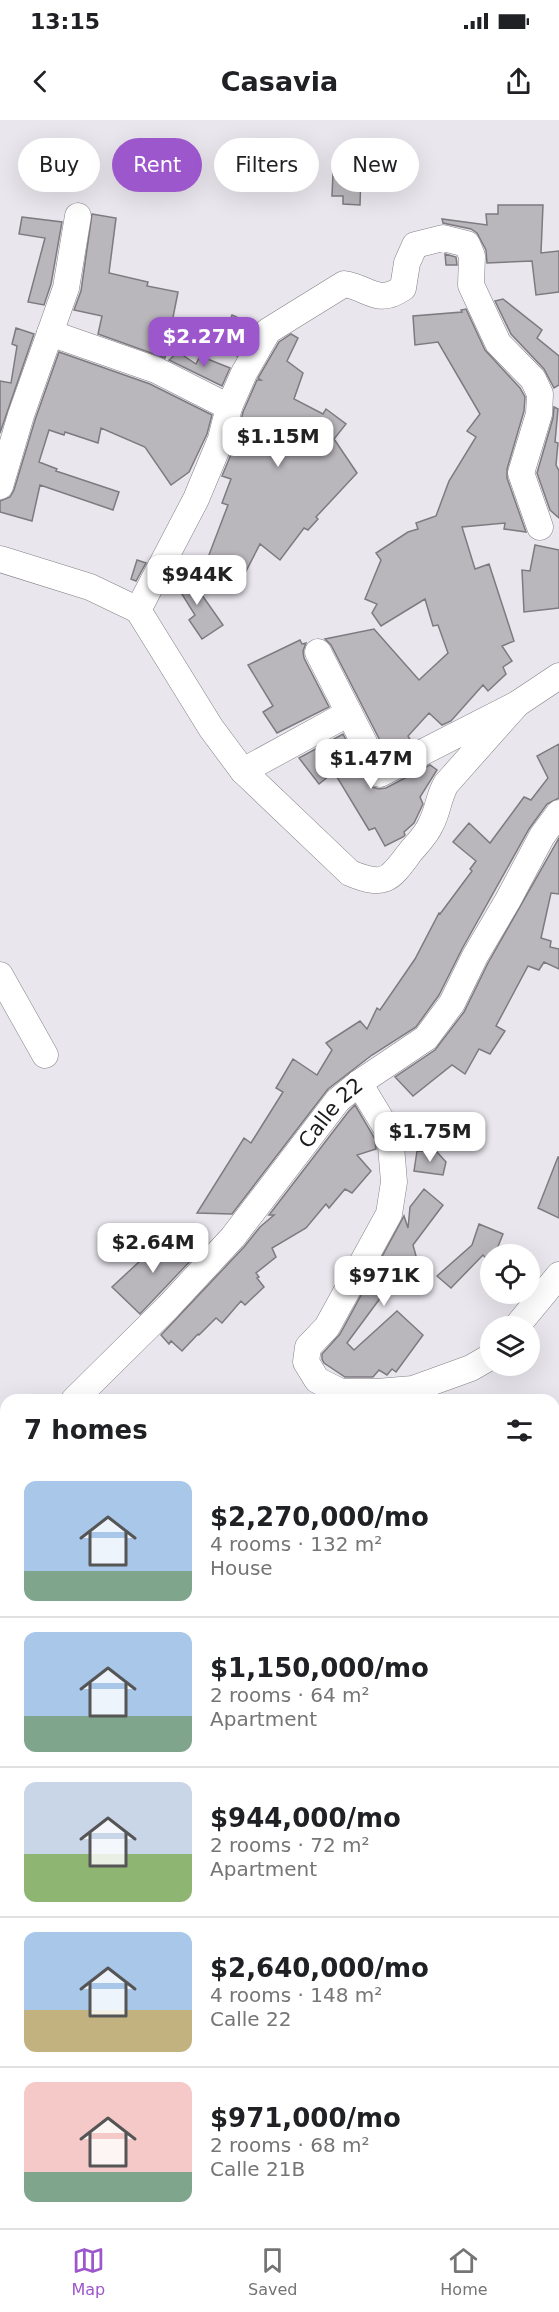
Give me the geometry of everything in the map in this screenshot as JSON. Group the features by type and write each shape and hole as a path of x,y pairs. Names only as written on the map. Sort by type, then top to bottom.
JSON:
{"street":[{"path":"0,486 21,415 66,288 78,216"},
{"path":"138,610 196,499 221,440 230,407 244,373 268,330 344,284 354,285 382,297 391,296 403,288 406,263 415,245 443,238 467,243 472,256 471,285 498,342 533,379 540,394 539,414 521,473 540,526"},
{"path":"50,333 156,369 230,407"},
{"path":"0,559 90,587 138,610 211,728 243,771 350,873 366,879 378,881 392,876 431,825 439,797 446,784 517,704"},
{"path":"318,652 380,774 517,704 559,676"},
{"path":"243,771 349,713"},
{"name":"Calle 22","path":"80,1394 233,1237 338,1100 359,1083 426,1038 452,1003 475,956 542,836 559,813"},
{"path":"0,975 45,1055"},
{"path":"359,1083 390,1134 394,1182 388,1214 327,1327 308,1347 306,1362 317,1380 341,1392 413,1389 480,1363"},
{"path":"525,1316 559,1275"}],"building":[{"path":"332,192 360,192 360,205 343,204 343,196 332,196"},
{"path":"498,205 543,205 541,253 559,251 559,292 536,295 532,261 487,263 486,250 477,233 471,229 443,223 442,219 487,225 486,214 498,214"},
{"path":"92,214 116,218 109,273 148,282 147,286 178,292 165,358 98,334 102,316 74,310 81,291"},
{"path":"22,217 62,222 51,284 44,305 28,302 45,238 19,234"},
{"path":"445,254 456,257 457,265 446,265"},
{"path":"503,299 542,330 537,338 559,356 559,385 554,388 544,369 511,334 495,301"},
{"path":"466,309 485,350 520,388 525,397 524,411 507,469 507,478 526,532 504,529 505,523 462,527 475,569 489,564 514,641 502,646 512,661 503,667 506,674 488,691 483,685 451,721 442,725 429,713 408,736 411,741 387,754 331,645 325,639 374,629 419,680 448,653 438,625 433,626 425,599 381,626 372,613 377,604 365,599 381,560 376,553 408,532 418,529 416,523 436,516 449,481 476,437 467,431 480,414 438,342 415,345 413,316 462,312 461,310"},
{"path":"232,315 254,325 237,356 222,341"},
{"path":"16,328 34,334 0,433 0,381 11,383 17,346 12,344"},
{"path":"291,334 298,338 287,361 303,373 294,399 323,414 326,409 346,424 334,439 357,473 316,517 318,519 308,530 304,528 280,560 260,544 243,577 207,560 228,505 222,503 231,479 222,476 235,445 243,412 257,380 261,380 258,378 279,342"},
{"path":"59,352 150,384 212,415 207,434 189,472 171,485 145,447 101,428 98,443 65,432 64,435 49,430 39,462 57,469 56,471 119,492 113,510 40,485 32,521 0,512 0,501 10,497 14,490"},
{"path":"178,352 196,364 200,356 230,368 222,386 169,360"},
{"path":"554,407 558,409 555,442 558,443 556,465 559,471 559,518 550,510 537,473"},
{"path":"535,545 559,550 559,608 524,612 522,570 530,571"},
{"path":"137,560 146,563 136,581 131,579"},
{"path":"183,568 223,625 202,639 189,620 195,615 172,578"},
{"path":"300,640 302,644 306,643 303,651 304,658 329,707 277,733 263,712 273,706 248,665"},
{"path":"343,734 372,787 386,788 430,765 437,770 420,797 423,804 414,823 404,832 403,837 385,846 375,828 369,830 334,772 319,784 299,758"},
{"path":"559,744 559,798 547,804 529,829 439,995 416,1027 372,1055 328,1089 232,1214 197,1213 244,1138 251,1143 283,1092 276,1088 293,1059 317,1075 332,1050 326,1043 360,1021 367,1029 377,1008 380,1010 415,959 439,913 472,871 470,869 476,861 453,842 469,823 490,843 524,797 531,800 548,778 537,756"},
{"path":"559,838 559,894 551,893 541,938 551,941 550,947 559,949 559,969 544,962 539,970 528,966 496,1026 505,1031 490,1054 479,1049 465,1074 452,1065 413,1096 395,1077 435,1050 464,1012 488,963"},
{"path":"355,1105 375,1139 376,1149 357,1155 371,1171 352,1193 345,1189 329,1208 326,1204 306,1228 272,1248 276,1257 256,1273 264,1287 245,1305 241,1301 222,1323 216,1318 182,1351 171,1341 169,1344 161,1335 260,1227 274,1215 269,1215"},
{"path":"417,1151 437,1152 446,1162 443,1175 414,1171"},
{"path":"559,1157 559,1218 538,1208"},
{"path":"424,1189 443,1205 413,1245 419,1267 401,1257 381,1290 384,1293 347,1343 354,1350 397,1311 423,1335 396,1372 392,1369 387,1375 379,1370 373,1377 345,1377 324,1363 322,1354 340,1334 404,1216 408,1228 410,1207"},
{"path":"479,1224 503,1234 499,1244 480,1244 480,1258 451,1288 437,1276 472,1245"},
{"path":"169,1234 194,1257 140,1314 112,1287"}]}
